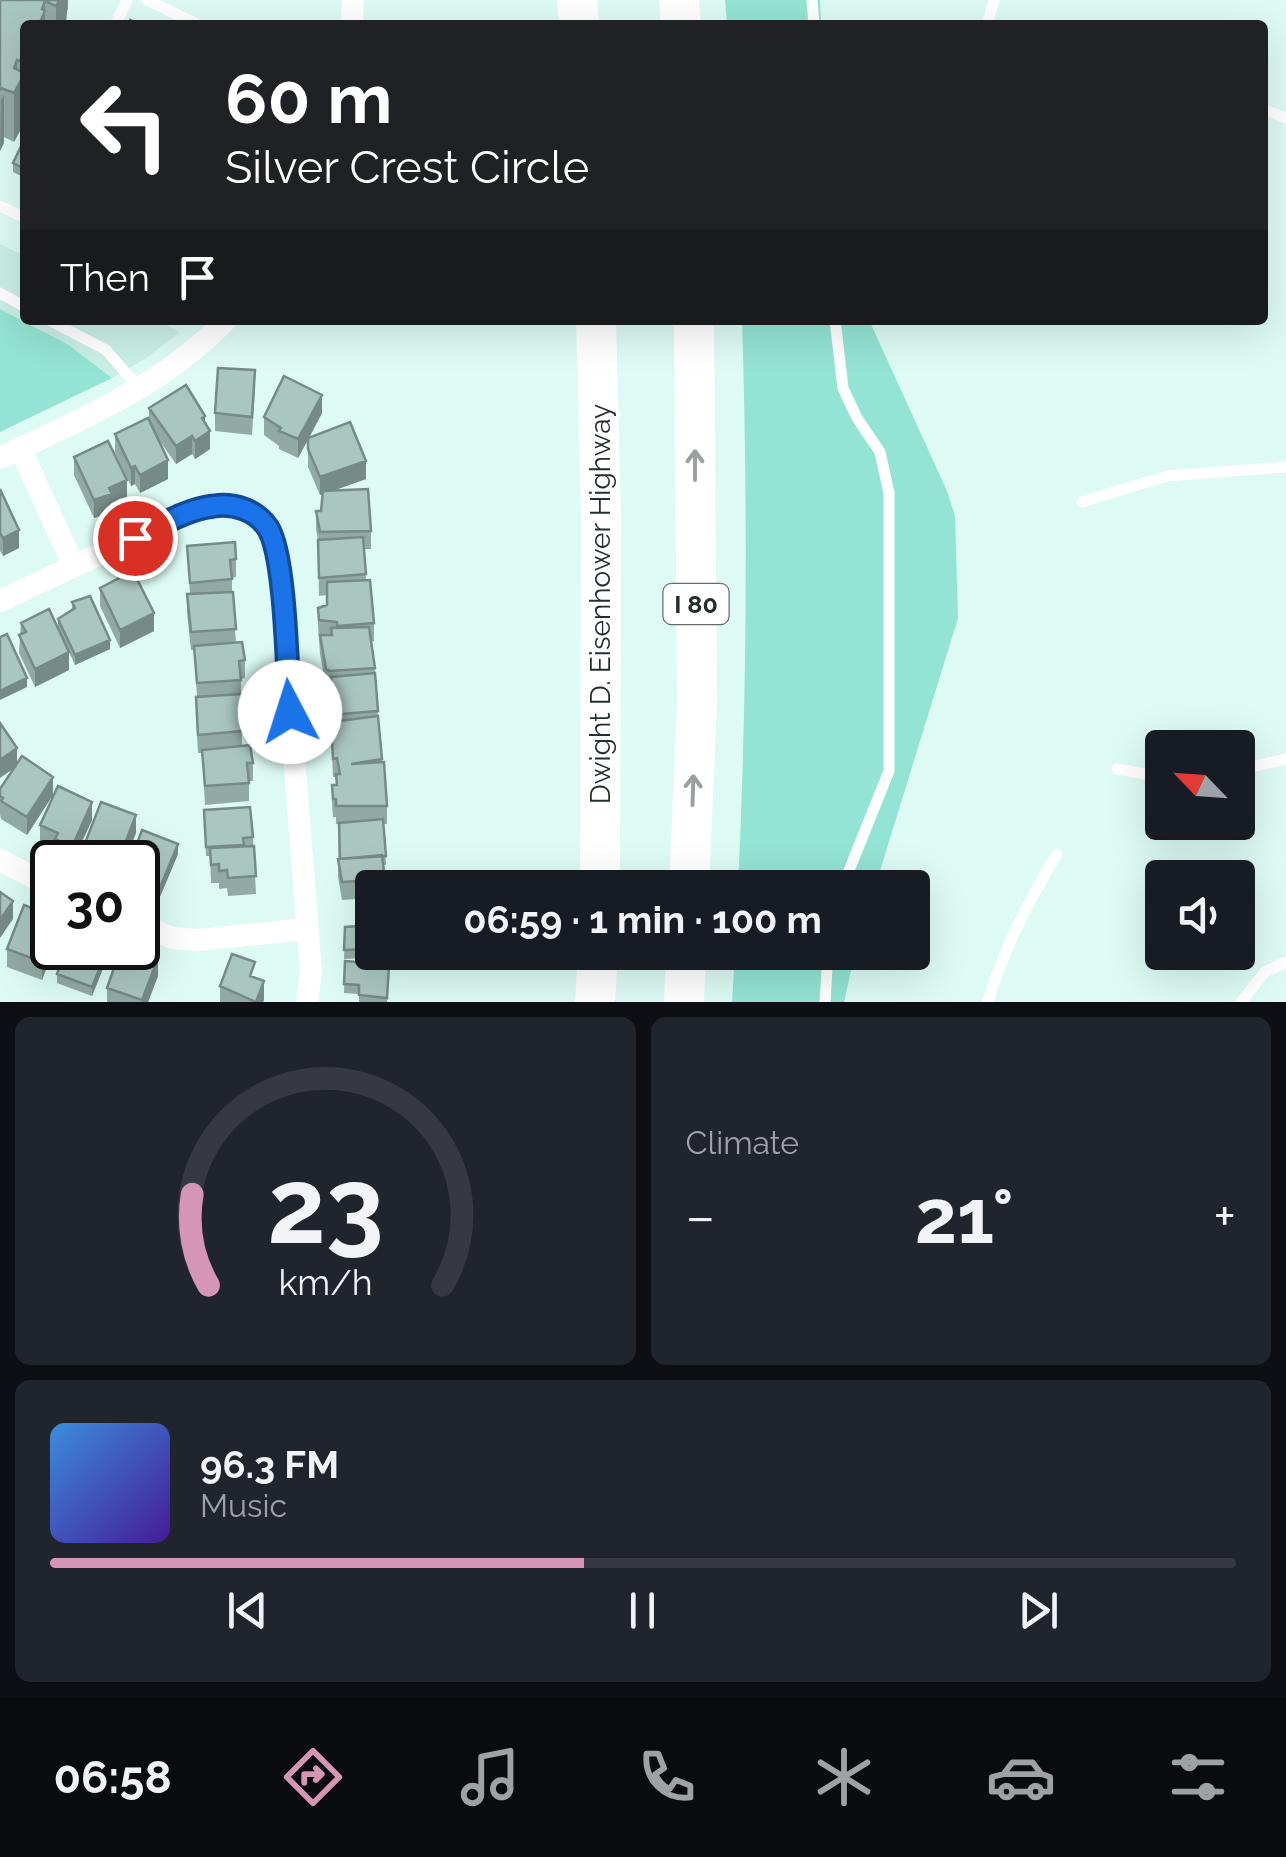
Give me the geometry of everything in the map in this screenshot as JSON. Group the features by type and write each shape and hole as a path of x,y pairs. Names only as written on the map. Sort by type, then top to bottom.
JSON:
{"highway":[{"name":"Dwight D. Eisenhower Highway","path":"596,325 601,536 600,870"},
{"name":"I 80","path":"690,870 697,703 694,325"},
{"path":"596,1002 597,970"},
{"path":"684,1002 685,970"}],"street":[{"path":"74,566 10,453 139,388 178,363 218,328"},
{"path":"0,601 196,509 232,506 249,510 270,531 279,568 311,971 307,1002"},
{"path":"0,860 30,876"},
{"path":"160,933 198,940 306,929"}],"lane":[{"path":"148,0 188,20"},
{"path":"58,325 106,350 139,388"},
{"path":"837,325 844,388 857,418 880,452 889,493 889,772 849,870"},
{"path":"1082,502 1166,476 1286,468"},
{"path":"1255,766 1286,759"},
{"path":"1117,769 1145,775"},
{"path":"988,1002 1001,957 1028,901 1057,854"},
{"path":"1240,1002 1264,972 1286,962"},
{"path":"825,1002 827,970"}],"shaded area":[{"path":"0,244 20,254 20,319 0,309"},
{"path":"31,325 166,325 180,332 112,378 69,345"}],"green space":[{"path":"725,0 820,0 821,20 727,20"},
{"path":"0,309 20,319 20,325 31,325 69,345 112,378 0,432"},
{"path":"742,325 871,325 955,516 958,618 880,870 739,870 746,604"},
{"path":"734,970 851,970 844,1002 732,1002"}],"building":[{"path":"0,0 59,0 56,6 45,1 41,20 20,20 20,61 14,68 20,71 20,82 14,93 0,90"},
{"path":"20,148 20,166 13,163"},
{"path":"218,368 255,370 252,417 215,413"},
{"path":"284,376 322,395 298,439 279,431 281,428 264,417"},
{"path":"186,385 210,431 195,441 192,436 176,446 149,408"},
{"path":"148,418 168,460 140,475 135,466 131,468 115,434"},
{"path":"350,422 366,461 320,477 308,449 308,438"},
{"path":"108,441 127,480 109,488 112,494 94,500 74,457"},
{"path":"0,489 19,530 3,538 0,533"},
{"path":"368,489 371,531 320,532 316,511 321,511 323,491"},
{"path":"363,537 366,574 319,578 318,540"},
{"path":"235,542 236,559 230,560 232,579 190,583 187,546"},
{"path":"133,571 154,613 120,630 100,588"},
{"path":"370,580 374,623 337,626 337,622 319,620 318,608 327,605 327,582"},
{"path":"233,592 236,629 191,632 187,594"},
{"path":"90,596 110,640 75,655 58,619 75,608 72,602"},
{"path":"49,609 69,652 35,669 19,635 26,632 21,623"},
{"path":"369,627 375,668 326,669 320,635 332,635 331,628"},
{"path":"7,634 27,678 0,691 0,637"},
{"path":"242,642 245,660 239,661 241,680 197,683 194,646"},
{"path":"375,673 378,711 329,715 331,677"},
{"path":"241,694 242,731 198,735 196,697"},
{"path":"378,716 382,759 351,764 384,762 387,806 336,806 332,785 337,785 336,774 340,774 337,758 333,759 331,722"},
{"path":"0,723 17,748 0,760"},
{"path":"250,745 253,763 247,763 249,783 205,786 202,750"},
{"path":"22,756 53,777 27,817 1,801 0,796 0,789"},
{"path":"58,786 92,802 75,840 57,840 58,833 40,825"},
{"path":"101,802 136,815 126,840 86,840"},
{"path":"250,807 253,837 243,838 244,845 206,847 204,810"},
{"path":"383,819 386,856 340,859 339,823"},
{"path":"142,830 178,844 160,888 160,840 138,840"},
{"path":"254,846 256,876 228,878 227,870 219,871 219,864 211,865 210,848"},
{"path":"382,855 384,870 355,870 355,881 342,882 338,859"},
{"path":"0,892 13,901 0,920"},
{"path":"24,905 30,907 30,958 7,949"},
{"path":"355,926 355,950 344,950 345,927"},
{"path":"232,954 255,962 250,976 264,981 256,1002 220,986"},
{"path":"345,961 355,962 355,970 389,970 387,998 359,995 359,985 344,984"},
{"path":"58,970 99,970 92,987 57,974"},
{"path":"113,970 153,970 142,1000 107,988"}],"route":[{"path":"135,538 196,509 216,505 249,510 261,520 270,531 279,568 290,712"}]}
